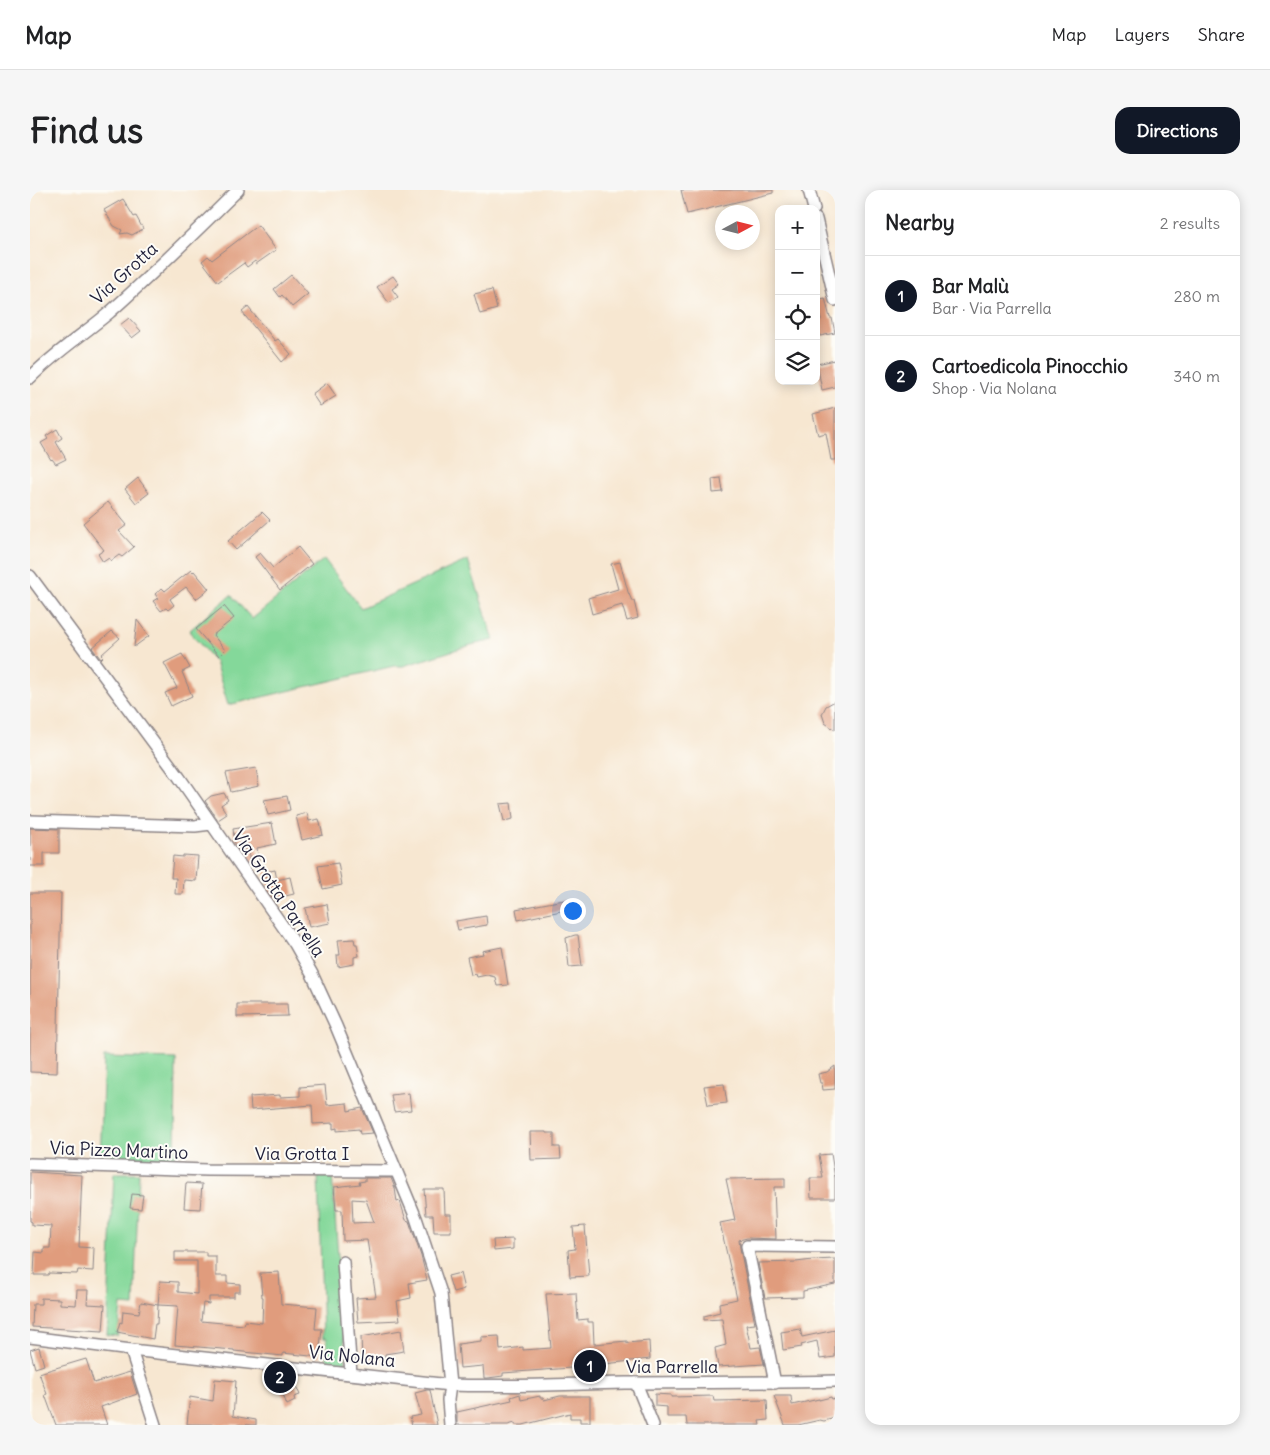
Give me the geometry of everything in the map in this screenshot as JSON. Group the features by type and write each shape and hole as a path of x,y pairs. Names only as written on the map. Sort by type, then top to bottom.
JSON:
{"street":[{"name":"Via Grotta","path":"30,378 42,365 108,313 238,190"},
{"path":"810,190 813,205"},
{"path":"820,236 835,300"},
{"name":"Via Grotta Parrella","path":"30,576 178,777 295,944 312,974 336,1026 416,1218 441,1293 450,1385 448,1400 450,1425"},
{"path":"30,822 195,826 211,824"},
{"name":"Via Pizzo Martino","path":"30,1164 207,1170"},
{"name":"Via Grotta I","path":"207,1170 396,1171"},
{"path":"774,1383 746,1246 835,1247"},
{"path":"343,1262 351,1374"},
{"name":"Via Nolana","path":"30,1337 130,1350 450,1385"},
{"path":"130,1350 155,1425"},
{"name":"Via Parrella","path":"450,1385 835,1381"},
{"path":"636,1383 653,1425"}],"green space":[{"path":"324,559 361,608 468,560 494,640 471,645 403,666 394,666 228,705 215,662 189,631 231,595 252,619"},
{"path":"104,1057 176,1059 175,1165 100,1162"},
{"path":"114,1173 139,1173 134,1306 121,1305 118,1336 107,1335"},
{"path":"318,1175 332,1175 346,1364 327,1362 327,1338 323,1338"}],"building":[{"path":"681,190 773,190 773,193 724,205 715,205 715,207 687,214"},
{"path":"123,199 143,229 132,235 127,233 120,234 122,230 114,226 104,210"},
{"path":"258,225 276,250 256,264 255,261 247,267 244,263 218,282 202,261 208,256 212,260"},
{"path":"291,275 308,294 292,307 274,289"},
{"path":"393,276 399,284 392,289 398,297 389,303 377,287"},
{"path":"492,290 497,309 480,314 474,294"},
{"path":"825,298 835,333 820,336 820,299"},
{"path":"248,307 275,341 278,339 291,354 282,362 242,312"},
{"path":"129,318 141,331 132,338 120,325"},
{"path":"835,360 835,387 822,390 820,363"},
{"path":"327,383 336,396 320,406 312,394"},
{"path":"835,408 835,460 831,460 826,433 818,435 813,414"},
{"path":"57,429 62,438 56,442 66,459 56,464 51,460 41,443 48,439 46,436"},
{"path":"138,478 149,493 136,503 125,489"},
{"path":"721,478 723,492 713,493 712,479"},
{"path":"108,502 127,525 119,531 134,547 122,557 119,555 111,561 109,558 103,562 98,554 104,550 83,523"},
{"path":"262,512 270,520 236,550 228,541"},
{"path":"298,547 312,564 280,590 255,557 260,553 273,568"},
{"path":"620,562 628,592 632,601 634,601 638,618 627,621 622,605 592,614 588,598 618,589 611,564"},
{"path":"191,570 209,589 196,599 186,587 170,599 174,605 168,610 166,608 161,611 153,601 158,598 155,594 162,588 165,591"},
{"path":"224,606 234,618 213,635 225,650 219,656 196,629"},
{"path":"137,620 149,636 134,647"},
{"path":"112,631 120,638 101,655 103,657 101,659 92,648"},
{"path":"182,654 190,668 182,672 192,696 171,706 165,693 177,688 164,663"},
{"path":"835,701 835,730 825,723 822,714 826,706"},
{"path":"256,768 259,786 231,792 226,773"},
{"path":"224,793 228,800 221,805 227,814 218,820 205,801 211,796"},
{"path":"287,796 290,810 268,815 264,800"},
{"path":"511,803 513,819 504,821 500,804"},
{"path":"307,813 309,821 319,819 323,835 302,840 296,816"},
{"path":"272,823 276,844 257,848 259,861 250,863 248,850 239,851 235,844 233,829"},
{"path":"30,828 59,829 59,853 44,853 44,866 30,866"},
{"path":"183,855 198,856 196,881 184,880 183,894 175,894 176,878 171,878 173,856 183,857"},
{"path":"338,863 342,885 323,889 318,866"},
{"path":"275,870 277,880 290,877 294,894 273,899 270,895 265,872"},
{"path":"30,893 61,893 57,1073 30,1072"},
{"path":"564,900 566,910 518,920 516,909"},
{"path":"327,904 330,923 309,927 305,908"},
{"path":"486,916 487,925 458,930 456,921"},
{"path":"578,935 582,966 569,967 566,938"},
{"path":"354,939 359,956 354,957 354,964 338,967 337,955 340,955 338,940"},
{"path":"502,947 508,985 497,986 495,977 471,975 467,957 483,954 482,951"},
{"path":"237,1004 287,1004 288,1016 237,1017"},
{"path":"835,1066 835,1089 823,1090 818,1074 827,1072"},
{"path":"724,1084 727,1103 708,1105 704,1086"},
{"path":"325,1085 327,1105 347,1103 348,1111 362,1108 373,1133 360,1134 359,1129 337,1131 337,1128 333,1129 333,1123 313,1124 312,1105 251,1110 250,1097 300,1096 300,1087"},
{"path":"409,1093 411,1110 394,1112 391,1095"},
{"path":"530,1132 554,1133 554,1147 560,1147 561,1159 531,1160"},
{"path":"831,1154 835,1178 835,1198 811,1198 810,1178 823,1178 819,1155"},
{"path":"30,1172 82,1175 79,1247 94,1248 93,1271 78,1270 77,1274 49,1273 48,1275 34,1275 35,1252 44,1253 44,1248 50,1248 51,1226 32,1225 30,1221"},
{"path":"365,1178 391,1178 397,1202 400,1201 406,1220 409,1221 421,1256 427,1280 409,1283 411,1298 397,1301 400,1320 358,1322 356,1298 376,1297 367,1240 343,1241 342,1210 336,1210 334,1187 360,1184 359,1182 365,1181","holes":["352,1199 366,1200 374,1222 353,1223"]},
{"path":"785,1178 785,1187 774,1187 776,1239 747,1238 739,1240 755,1324 746,1325 751,1348 760,1347 764,1364 718,1367 715,1348 726,1345 722,1319 704,1320 704,1316 720,1312 719,1303 737,1299 720,1223 735,1220 726,1179"},
{"path":"186,1183 202,1184 200,1209 184,1208"},
{"path":"424,1189 444,1189 445,1214 451,1214 451,1232 434,1232 433,1215 426,1215"},
{"path":"132,1194 143,1195 141,1209 130,1208"},
{"path":"585,1226 589,1276 570,1277 568,1250 575,1249 573,1227"},
{"path":"513,1239 513,1249 494,1251 493,1240"},
{"path":"175,1252 206,1252 206,1256 216,1256 216,1276 227,1276 227,1283 240,1284 240,1292 234,1292 234,1297 209,1297 209,1304 203,1303 201,1321 244,1325 245,1321 262,1323 263,1297 260,1273 279,1272 281,1304 317,1307 315,1329 322,1329 319,1357 283,1353 283,1356 175,1345 178,1306 158,1305 160,1281 178,1282 178,1292 197,1294 197,1261 175,1261"},
{"path":"835,1259 835,1284 803,1291 803,1297 765,1298 758,1263"},
{"path":"460,1273 464,1289 453,1292 448,1276"},
{"path":"77,1290 88,1290 87,1304 105,1305 103,1331 32,1327 33,1304 41,1304 41,1298 60,1299 60,1304 76,1305"},
{"path":"576,1293 578,1320 588,1319 588,1322 593,1322 594,1344 649,1341 650,1359 604,1364 571,1365 571,1368 503,1373 503,1376 488,1378 484,1378 483,1366 460,1368 458,1344 481,1341 481,1337 499,1336 500,1350 523,1347 523,1350 551,1348 546,1294"},
{"path":"141,1302 158,1305 157,1324 155,1324 153,1339 117,1332 120,1322 122,1323 123,1311 139,1313"},
{"path":"800,1329 802,1337 835,1330 835,1357 820,1359 817,1341 801,1345 802,1347 783,1350 781,1332"},
{"path":"401,1330 404,1351 385,1354 385,1357 380,1359 370,1361 369,1358 362,1360 361,1337"},
{"path":"39,1347 44,1365 35,1368 30,1350"},
{"path":"86,1359 94,1383 130,1372 137,1394 101,1407 107,1425 56,1425 39,1373"},
{"path":"285,1376 287,1381 293,1379 300,1395 294,1397 295,1401 287,1405 277,1380"},
{"path":"215,1379 236,1381 233,1416 256,1420 256,1425 187,1424 190,1397 213,1401"},
{"path":"430,1390 437,1425 412,1425 410,1417 421,1415 415,1393"},
{"path":"520,1394 521,1400 540,1396 544,1400 560,1396 590,1396 590,1422 580,1422 580,1418 570,1418 570,1413 523,1425 515,1425 515,1423 508,1425 457,1425 457,1412 512,1400 511,1397"},
{"path":"655,1394 671,1395 671,1397 713,1396 714,1401 767,1400 768,1420 759,1421 760,1425 687,1425 686,1417 667,1417 667,1407 655,1406"},
{"path":"774,1396 791,1396 792,1405 831,1397 832,1399 835,1398 835,1418 798,1425 785,1425"}],"place":[{"name":"Bar Malù","path":"590,1366"},
{"name":"Cartoedicola Pinocchio","path":"280,1377"}]}
